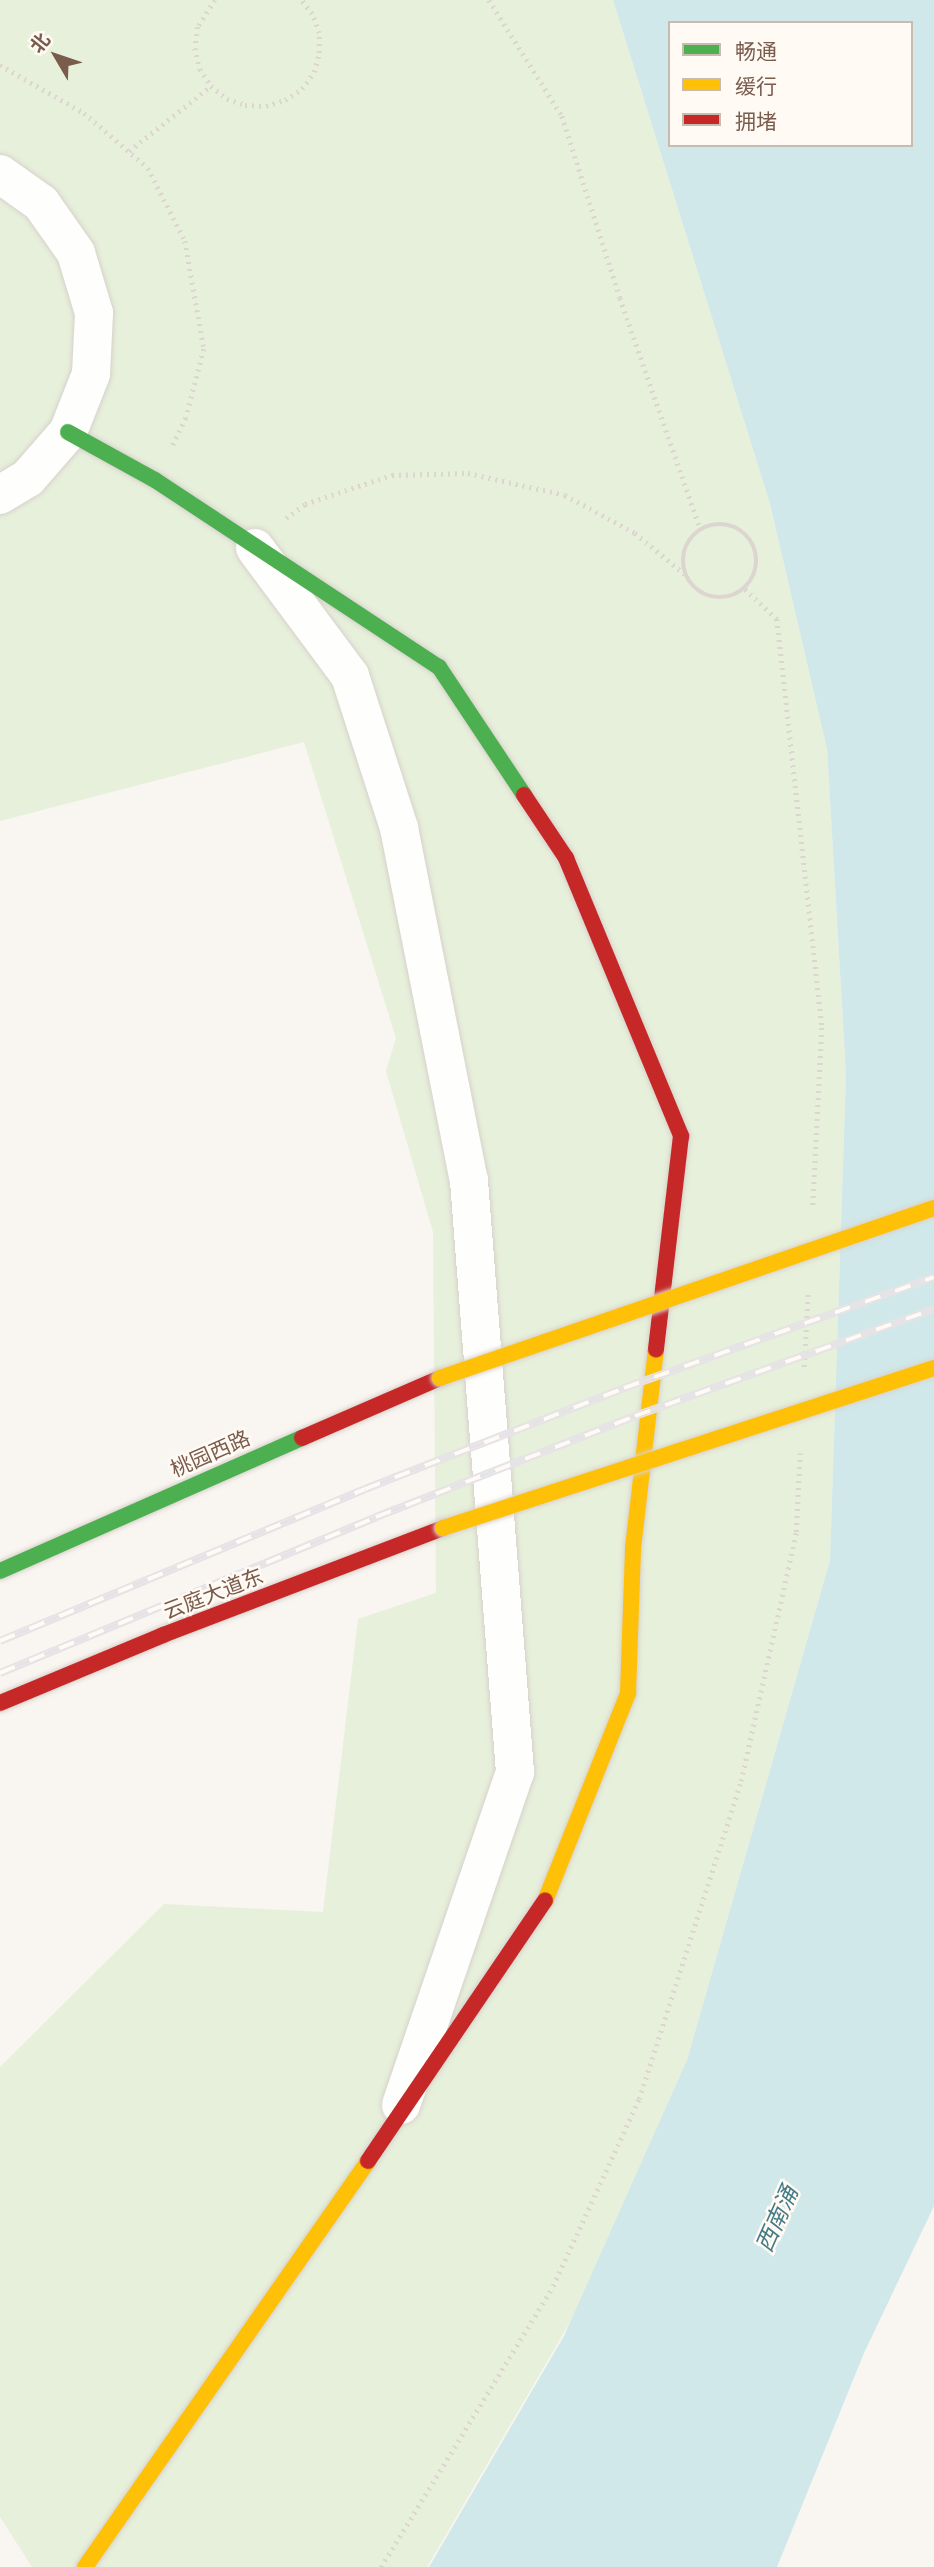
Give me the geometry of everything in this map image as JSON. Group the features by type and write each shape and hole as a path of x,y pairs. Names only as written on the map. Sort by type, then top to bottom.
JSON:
{"street":[{"path":"0,174 41,203 76,253 94,313 91,374 68,432 28,478 0,495"},
{"path":"68,432 155,480 439,667 566,859 681,1136 633,1548 628,1693 542,1910 85,2567"},
{"path":"252,544 350,676 399,828 469,1181 515,1772 395,2120"},
{"name":"桃园西路","path":"0,1571 131,1510 440,1378 934,1208"},
{"name":"云庭大道东","path":"0,1703 163,1635 443,1528 934,1368"}],"path":[{"path":"215,0 198,27 195,48 200,69 211,86 227,99 245,106 266,106 285,100 302,89 314,72 319,53 319,33 312,14 301,0"},
{"path":"489,0 562,116 620,298 701,530"},
{"path":"0,65 84,113 148,168 185,241 204,349 186,418 155,480"},
{"path":"129,151 211,86"},
{"path":"252,544 305,504 393,475 468,473 565,495 635,533 685,574 691,584 711,597 735,595 745,589 757,568 757,556 747,535 725,524 701,530 686,549 685,574"},
{"path":"745,589 777,619 822,1028 812,1219"},
{"path":"804,1369 808,1287"},
{"path":"381,2567 553,2286 639,2099 740,1781 796,1532 800,1450"}],"green space":[{"path":"0,0 613,0 770,504 827,749 846,1074 830,1560 687,2060 576,2312 427,2567 32,2567 0,2517 0,2067 164,1904 323,1912 358,1619 436,1593 433,1232 386,1071 396,1038 304,742 0,821"}],"water":[{"name":"西南涌","path":"613,0 934,0 934,2206 864,2353 777,2567 429,2567 564,2336 687,2060 830,1560 846,1074 827,749 770,504"}],"railway":[{"path":"0,1641 365,1489 624,1388 934,1277"},
{"path":"0,1673 376,1517 635,1416 934,1309"}],"traffic: fast":[{"path":"68,432 155,480 439,667 524,795"},
{"path":"0,1571 302,1438"}],"traffic: slow":[{"path":"440,1378 934,1208"},
{"path":"545,1901 628,1693 633,1548 656,1350"},
{"path":"443,1528 934,1368"},
{"path":"85,2567 368,2161"}],"traffic: jam":[{"path":"524,795 566,858 681,1136 656,1350"},
{"path":"302,1438 440,1378"},
{"path":"0,1703 163,1635 443,1528"},
{"path":"368,2161 545,1901"}]}
